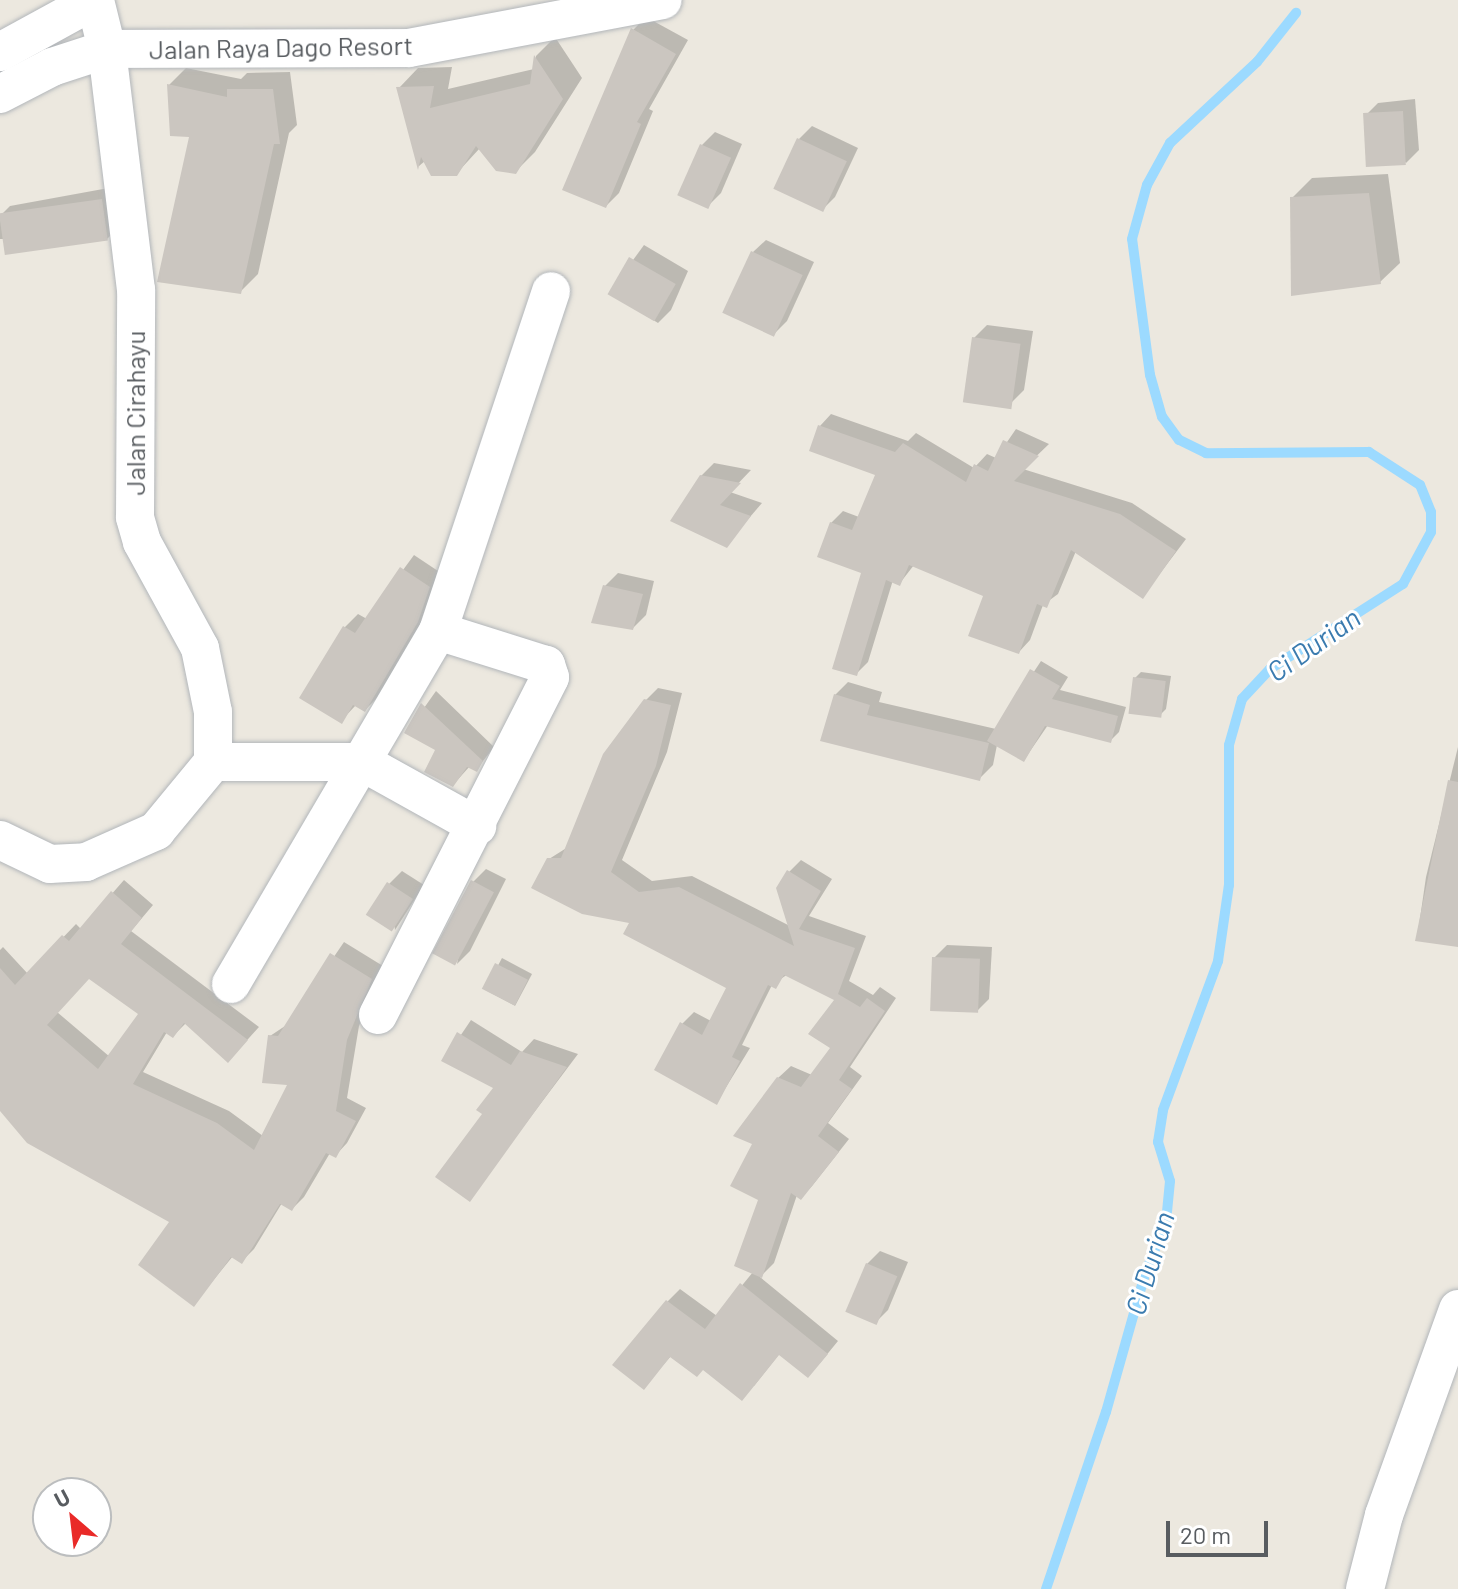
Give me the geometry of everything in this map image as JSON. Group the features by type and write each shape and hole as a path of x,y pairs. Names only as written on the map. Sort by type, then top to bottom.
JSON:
{"street":[{"name":"Jalan Cirahayu","path":"95,0 107,49 136,290 135,517 142,542 200,648 211,699 213,762"},
{"path":"0,52 95,0"},
{"name":"Jalan Raya Dago Resort","path":"0,94 52,67 107,49 409,48 663,0"},
{"path":"231,984 438,631 551,291"},
{"path":"378,1015 477,826 550,672 546,665 438,631"},
{"path":"0,840 50,864 86,862 156,831 213,762 362,762 477,826"},
{"path":"1365,1589 1384,1515 1458,1309"}],"building":[{"path":"631,28 676,54 637,122 641,124 606,208 562,190"},
{"path":"534,55 563,99 516,174 496,171 476,146 457,176 431,176 421,157 418,170 396,87 434,86 430,108 530,84"},
{"path":"167,84 227,97 227,89 273,89 280,144 274,144 241,294 157,282 189,137 170,136"},
{"path":"1403,111 1406,165 1366,167 1363,113"},
{"path":"797,138 847,161 823,212 773,189"},
{"path":"700,144 731,158 708,209 677,195"},
{"path":"1369,193 1381,284 1291,296 1290,197"},
{"path":"102,199 108,241 5,255 0,213"},
{"path":"751,251 803,275 774,337 722,313"},
{"path":"629,257 676,284 654,321 608,294"},
{"path":"972,337 1021,344 1011,409 963,402"},
{"path":"818,425 895,452 903,443 966,482 974,464 988,471 1003,440 1039,456 1014,481 1120,514 1176,551 1143,599 1071,550 1047,608 1037,604 1019,654 968,636 983,596 909,565 900,586 886,580 857,676 832,669 861,573 817,557 830,522 852,530 875,475 809,451"},
{"path":"700,475 741,483 720,505 751,516 727,548 670,521"},
{"path":"400,567 430,587 418,622 365,712 353,705 342,724 299,698 343,626 355,633"},
{"path":"603,585 643,594 633,630 591,623"},
{"path":"1030,669 1060,686 1052,699 1118,716 1111,743 1045,726 1024,762 987,741"},
{"path":"1133,677 1166,681 1161,718 1128,714"},
{"path":"834,694 870,705 867,715 989,743 980,781 820,741"},
{"path":"644,699 671,705 656,766 611,872 639,892 679,887 794,946 776,888 787,870 821,891 799,929 855,948 838,994 860,1007 867,998 885,1011 839,1080 852,1089 818,1136 839,1152 801,1200 791,1193 762,1278 734,1266 758,1200 730,1186 752,1144 733,1136 777,1077 801,1087 830,1048 808,1034 834,1000 784,975 776,989 768,985 732,1057 740,1061 717,1105 654,1070 680,1022 702,1035 726,988 623,934 629,923 582,914 531,888 547,858 561,858 603,754"},
{"path":"421,703 483,761 477,772 467,767 453,787 424,772 435,750 404,733"},
{"path":"1448,780 1458,782 1458,947 1415,941"},
{"path":"471,880 494,892 455,965 432,953"},
{"path":"387,882 413,899 392,932 366,915"},
{"path":"111,891 142,918 121,944 248,1040 228,1063 184,1023 173,1038 164,1032 133,1084 217,1123 254,1150 287,1085 262,1083 268,1035 278,1036 330,953 372,979 347,1040 336,1111 356,1121 336,1158 326,1153 292,1211 280,1204 242,1264 231,1257 194,1307 138,1265 169,1222 27,1143 0,1111 0,968 15,985 62,935 69,941","holes":["89,979 138,1014 98,1069 47,1025"]},
{"path":"932,957 980,959 978,1013 930,1011"},
{"path":"495,963 528,980 515,1006 482,989"},
{"path":"457,1032 511,1065 520,1051 567,1067 470,1202 435,1177 482,1114 476,1110 493,1088 441,1061"},
{"path":"866,1263 897,1276 877,1325 845,1312"},
{"path":"740,1283 828,1354 808,1378 779,1355 742,1401 703,1370 697,1377 670,1357 644,1390 612,1365 666,1300 705,1329"}],"waterway":[{"name":"Ci Durian","path":"1046,1589 1106,1412 1145,1274 1166,1222 1170,1181 1158,1142 1163,1110 1218,961 1229,885 1229,745 1242,699 1270,669 1403,584 1431,532 1431,512 1420,485 1369,452 1206,453 1179,440 1162,417 1150,375 1132,239 1147,185 1170,143 1257,62 1296,13"}]}
